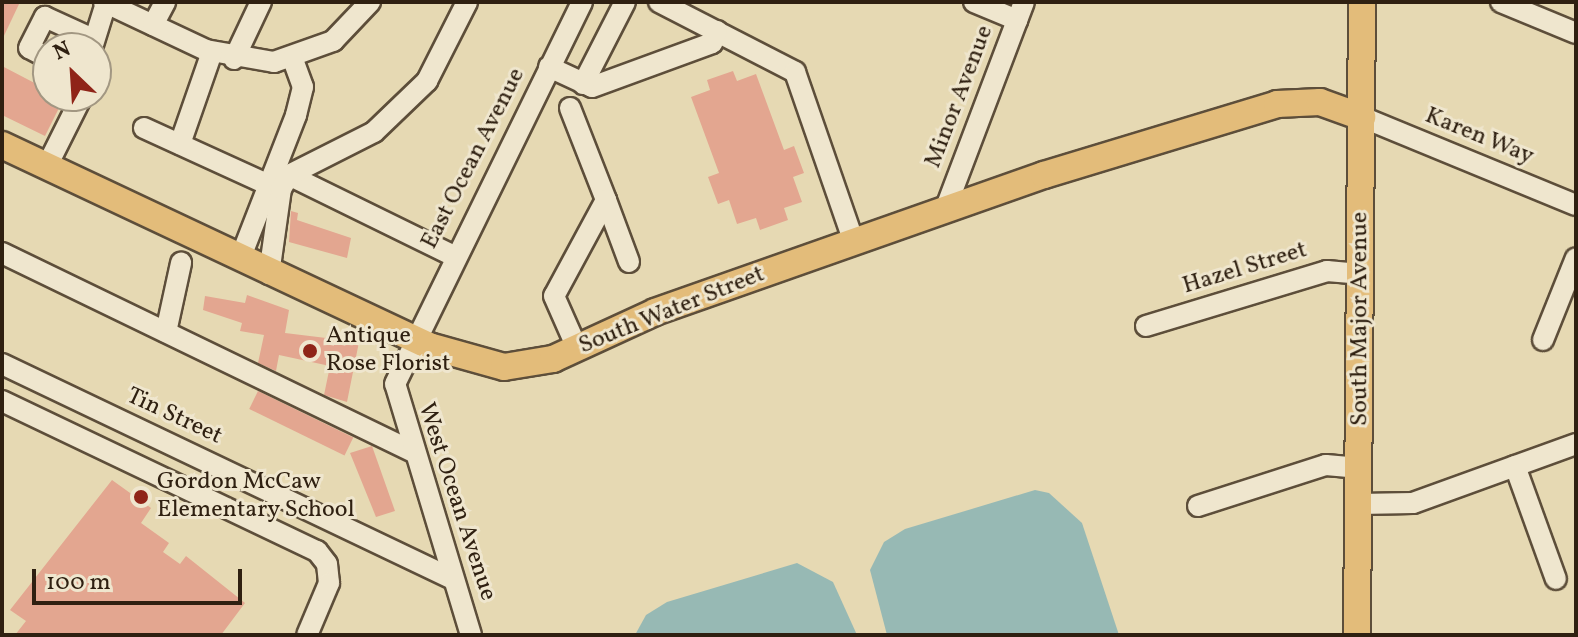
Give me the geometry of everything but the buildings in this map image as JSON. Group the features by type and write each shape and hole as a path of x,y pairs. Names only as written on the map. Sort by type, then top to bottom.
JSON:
{"main road":[{"name":"South Major Avenue","path":"1357,635 1362,2"},
{"name":"South Water Street","path":"2,145 269,274 458,359 504,367 577,348 655,312 945,210 1277,104 1320,102 1362,117"}],"street":[{"path":"153,25 165,2"},
{"path":"234,59 261,2"},
{"path":"97,32 109,3 212,52 234,59 293,59 333,41 370,2"},
{"path":"269,274 281,189 289,175 374,132 427,81 467,2"},
{"name":"East Ocean Avenue","path":"414,339 582,2"},
{"path":"583,84 625,2"},
{"path":"659,2 795,72 854,242"},
{"path":"974,2 1020,11"},
{"path":"1501,2 1576,33"},
{"name":"Minor Avenue","path":"945,210 1020,11"},
{"path":"37,32 45,17 73,32"},
{"path":"549,67 592,87 712,43 717,31"},
{"path":"180,144 212,52"},
{"path":"240,259 303,87 293,59"},
{"path":"570,108 629,262"},
{"path":"47,166 74,112"},
{"name":"Karen Way","path":"1362,117 1576,205"},
{"path":"144,128 269,185"},
{"path":"289,175 454,256"},
{"path":"577,348 554,296 606,200"},
{"path":"2,253 413,452"},
{"path":"1543,340 1576,258"},
{"path":"166,332 181,263"},
{"name":"Hazel Street","path":"1146,326 1327,271 1360,274"},
{"name":"West Ocean Avenue","path":"414,339 395,384 413,452 471,635"},
{"name":"Tin Street","path":"2,364 453,579"},
{"path":"2,401 317,551 327,564 329,583 307,635"},
{"path":"1359,504 1413,503 1576,444"},
{"path":"1198,506 1326,465 1360,468"},
{"path":"1515,466 1556,579"}],"water":[{"path":"1035,490 1049,493 1082,523 1119,635 887,635 870,570 884,542 905,529"},
{"path":"797,563 833,582 857,635 635,635 646,615 667,602"}],"place":[{"name":"Antique Rose Florist","path":"310,351"},
{"name":"Gordon McCaw Elementary School","path":"141,497"}]}
